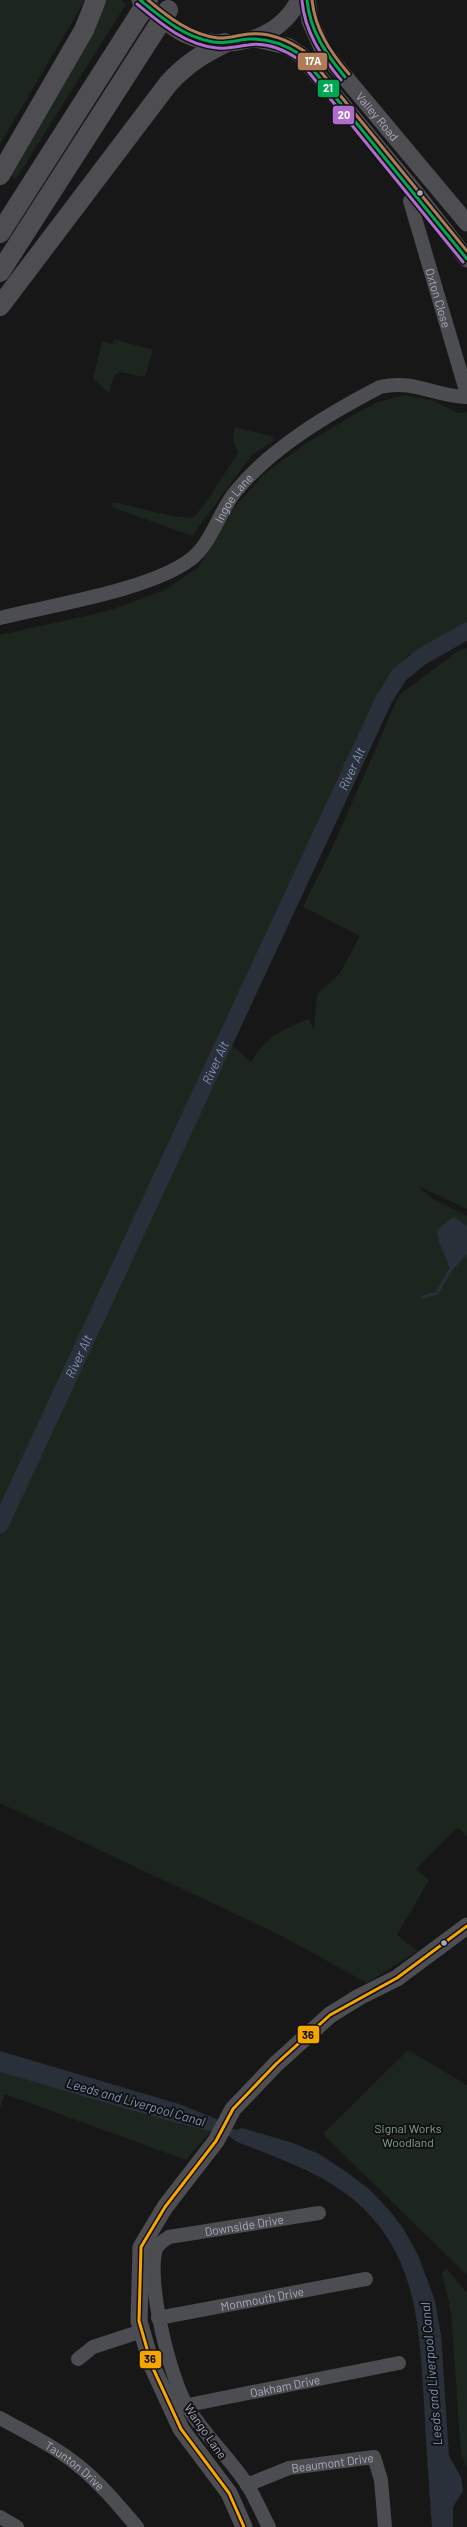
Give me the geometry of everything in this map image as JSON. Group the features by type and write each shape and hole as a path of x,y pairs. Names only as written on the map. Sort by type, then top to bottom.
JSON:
{"highway":[{"path":"0,175 84,30 96,0"},
{"path":"0,233 143,5"},
{"path":"0,272 171,5"},
{"path":"0,306 168,84 182,68 201,54 225,43"}],"main road":[{"path":"143,5 185,34 213,42 225,43 255,39 282,22 299,0"},
{"name":"Valley Road","path":"307,0 310,21 324,52 467,223"},
{"name":"Valley Road","path":"255,39 288,46 301,55 395,168 467,259"},
{"name":"Wango Lane","path":"244,2527 229,2493 181,2429 178,2407 152,2366 139,2321 141,2247 165,2207 218,2138 233,2108 276,2064 327,2017 351,2001 397,1978 467,1926"}],"street":[{"name":"Oxton Close","path":"410,201 467,395"},
{"name":"Ingoe Lane","path":"0,618 107,592 179,566 196,554 235,491 270,454 380,387 395,384 418,386 455,397 467,395"},
{"name":"Downside Drive","path":"169,2237 319,2213"},
{"name":"Wango Lane","path":"169,2237 162,2241 156,2250 154,2277 158,2318 178,2407 217,2448 247,2485 269,2527"},
{"name":"Monmouth Drive","path":"158,2318 366,2279"},
{"path":"78,2359 93,2347 142,2332"},
{"name":"Oakham Drive","path":"178,2407 399,2364"},
{"name":"Taunton Drive","path":"0,2418 40,2440 79,2466 109,2494 137,2527"},
{"name":"Beaumont Drive","path":"247,2485 289,2468 374,2456 381,2480 385,2527"},
{"path":"0,2516 18,2527"}],"green space":[{"path":"0,0 85,0 0,144"},
{"path":"107,0 121,0 126,4 16,179 8,174"},
{"path":"114,339 153,350 145,377 120,372 114,376 109,393 93,379 102,341 112,344"},
{"path":"404,395 434,401 458,413 467,412 467,624 407,656 381,686 219,1034 251,1062 262,1047 275,1035 308,1019 314,1029 317,994 340,973 360,936 303,907 334,844 399,695 458,651 467,648 467,1209 418,1186 430,1197 467,1216 467,1836 458,1827 416,1869 429,1880 397,1935 417,1951 367,1983 278,1934 0,1803 0,635 108,611 165,590 199,567 223,520 264,474 305,444 355,414 378,402"},
{"path":"235,427 271,436 274,440 252,455 192,536 112,507 113,502 172,516 192,518 202,508 238,453 233,439"},
{"name":"Signal Works Woodland","path":"408,2050 467,2085 467,2275 323,2134"},
{"path":"0,2072 154,2117 211,2131 186,2160 5,2094 0,2109"},
{"path":"447,2269 467,2293 467,2468 461,2454 451,2312 442,2272"}],"water":[{"path":"453,1217 467,1226 467,1255 451,1271 439,1242 437,1230"},
{"name":"Leeds and Liverpool Canal","path":"0,2051 179,2104 217,2119 218,2123 236,2130 242,2128 293,2143 319,2154 348,2173 370,2190 389,2210 403,2228 418,2255 435,2301 441,2335 449,2456 461,2477 463,2491 453,2507 453,2527 432,2527 420,2346 416,2319 411,2293 403,2267 391,2243 375,2220 340,2189 312,2173 267,2153 237,2142 229,2136 154,2117 0,2072"}],"waterway":[{"name":"River Alt","path":"0,1525 384,699 399,675 421,657 467,631"},
{"path":"423,1297 437,1293 451,1269"}],"transit line":[{"name":"21","path":"140,0 174,26 192,36 222,43 249,39 270,41 283,45 301,55 467,259"},
{"name":"17A","path":"148,0 172,19 198,33 218,38 249,34 264,34 285,40 304,51 467,251"},
{"name":"21","path":"307,0 315,32 325,51 345,77"},
{"name":"17A","path":"312,0 316,21 324,40 349,74"},
{"name":"20","path":"302,1 310,33 321,53 341,80"},
{"name":"20","path":"137,4 174,32 194,43 217,48 229,48 255,44 268,45 280,49 298,59 463,262"},
{"name":"36","path":"244,2527 229,2493 181,2429 152,2366 139,2321 141,2247 165,2207 216,2141 233,2109 276,2064 330,2015 397,1978 467,1926"}]}
